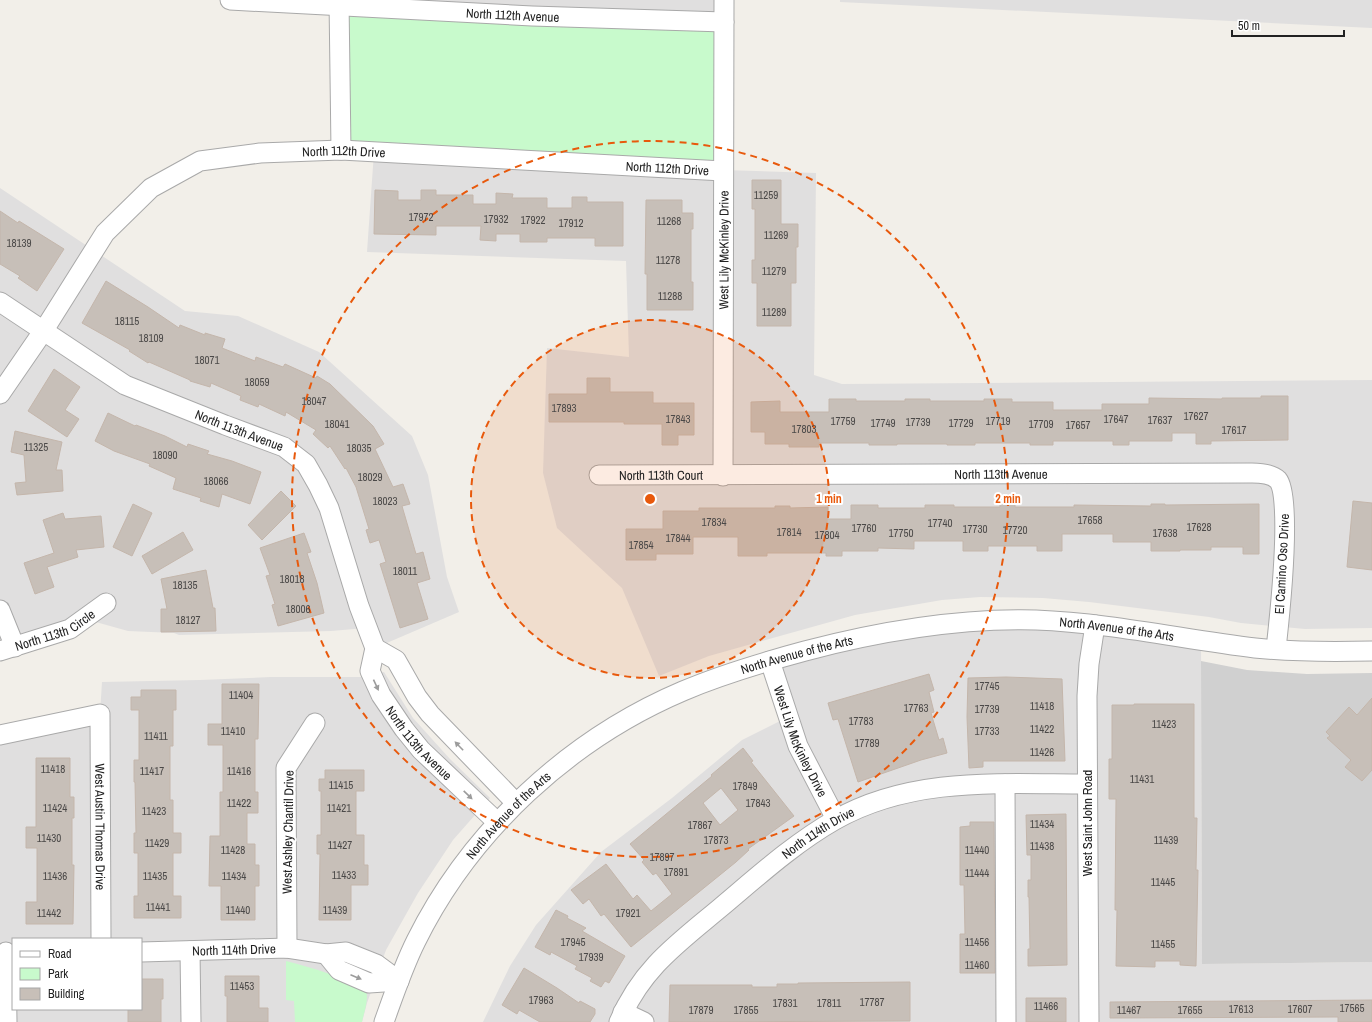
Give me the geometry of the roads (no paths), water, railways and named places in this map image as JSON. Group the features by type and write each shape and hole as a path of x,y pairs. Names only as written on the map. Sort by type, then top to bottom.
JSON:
{"street":[{"name":"North 112th Avenue","path":"230,0 532,8 724,22"},
{"name":"West Lily McKinley Drive","path":"723,476 724,0"},
{"path":"339,2 341,150"},
{"name":"North 112th Drive","path":"44,330 105,233 151,188 200,161 260,153 341,150 723,171"},
{"name":"North 113th Avenue","path":"0,302 125,385 225,426 284,447 306,464 329,508 359,606 375,648 370,671 381,695 390,710 421,750 497,822"},
{"path":"0,394 44,330"},
{"name":"North 113th Avenue","path":"723,476 1252,473 1270,475 1277,479"},
{"name":"North 113th Court","path":"599,476 723,476"},
{"name":"El Camino Oso Drive","path":"1276,649 1281,601 1284,538 1284,494 1277,479"},
{"name":"North 113th Circle","path":"7,649 70,629 106,603"},
{"path":"0,610 7,649"},
{"name":"North Avenue of the Arts","path":"384,1022 416,940 462,866 497,822 538,783 603,734 633,716 683,691 711,680 770,661 828,645 880,633 960,622 1008,620 1056,621 1095,625 1238,646 1318,652 1372,651"},
{"name":"West Saint John Road","path":"1088,1022 1088,681 1095,625"},
{"name":"North 113th Avenue","path":"375,648 396,660 416,697 430,714 516,803"},
{"name":"West Lily McKinley Drive","path":"770,661 798,746 836,819"},
{"name":"West Austin Thomas Drive","path":"0,735 100,714 101,938"},
{"name":"West Ashley Chantil Drive","path":"287,948 286,768 315,723"},
{"path":"1005,784 1006,1022"},
{"name":"North 114th Drive","path":"621,1017 634,993 648,973 670,950 791,849 836,819 880,801 923,790 957,785 1087,784"},
{"name":"North 114th Drive","path":"142,952 287,948 326,954 346,952 376,964 399,981"},
{"path":"190,951 191,1022"},
{"path":"6,952 7,1022"},
{"path":"621,1017 644,1022"}]}
